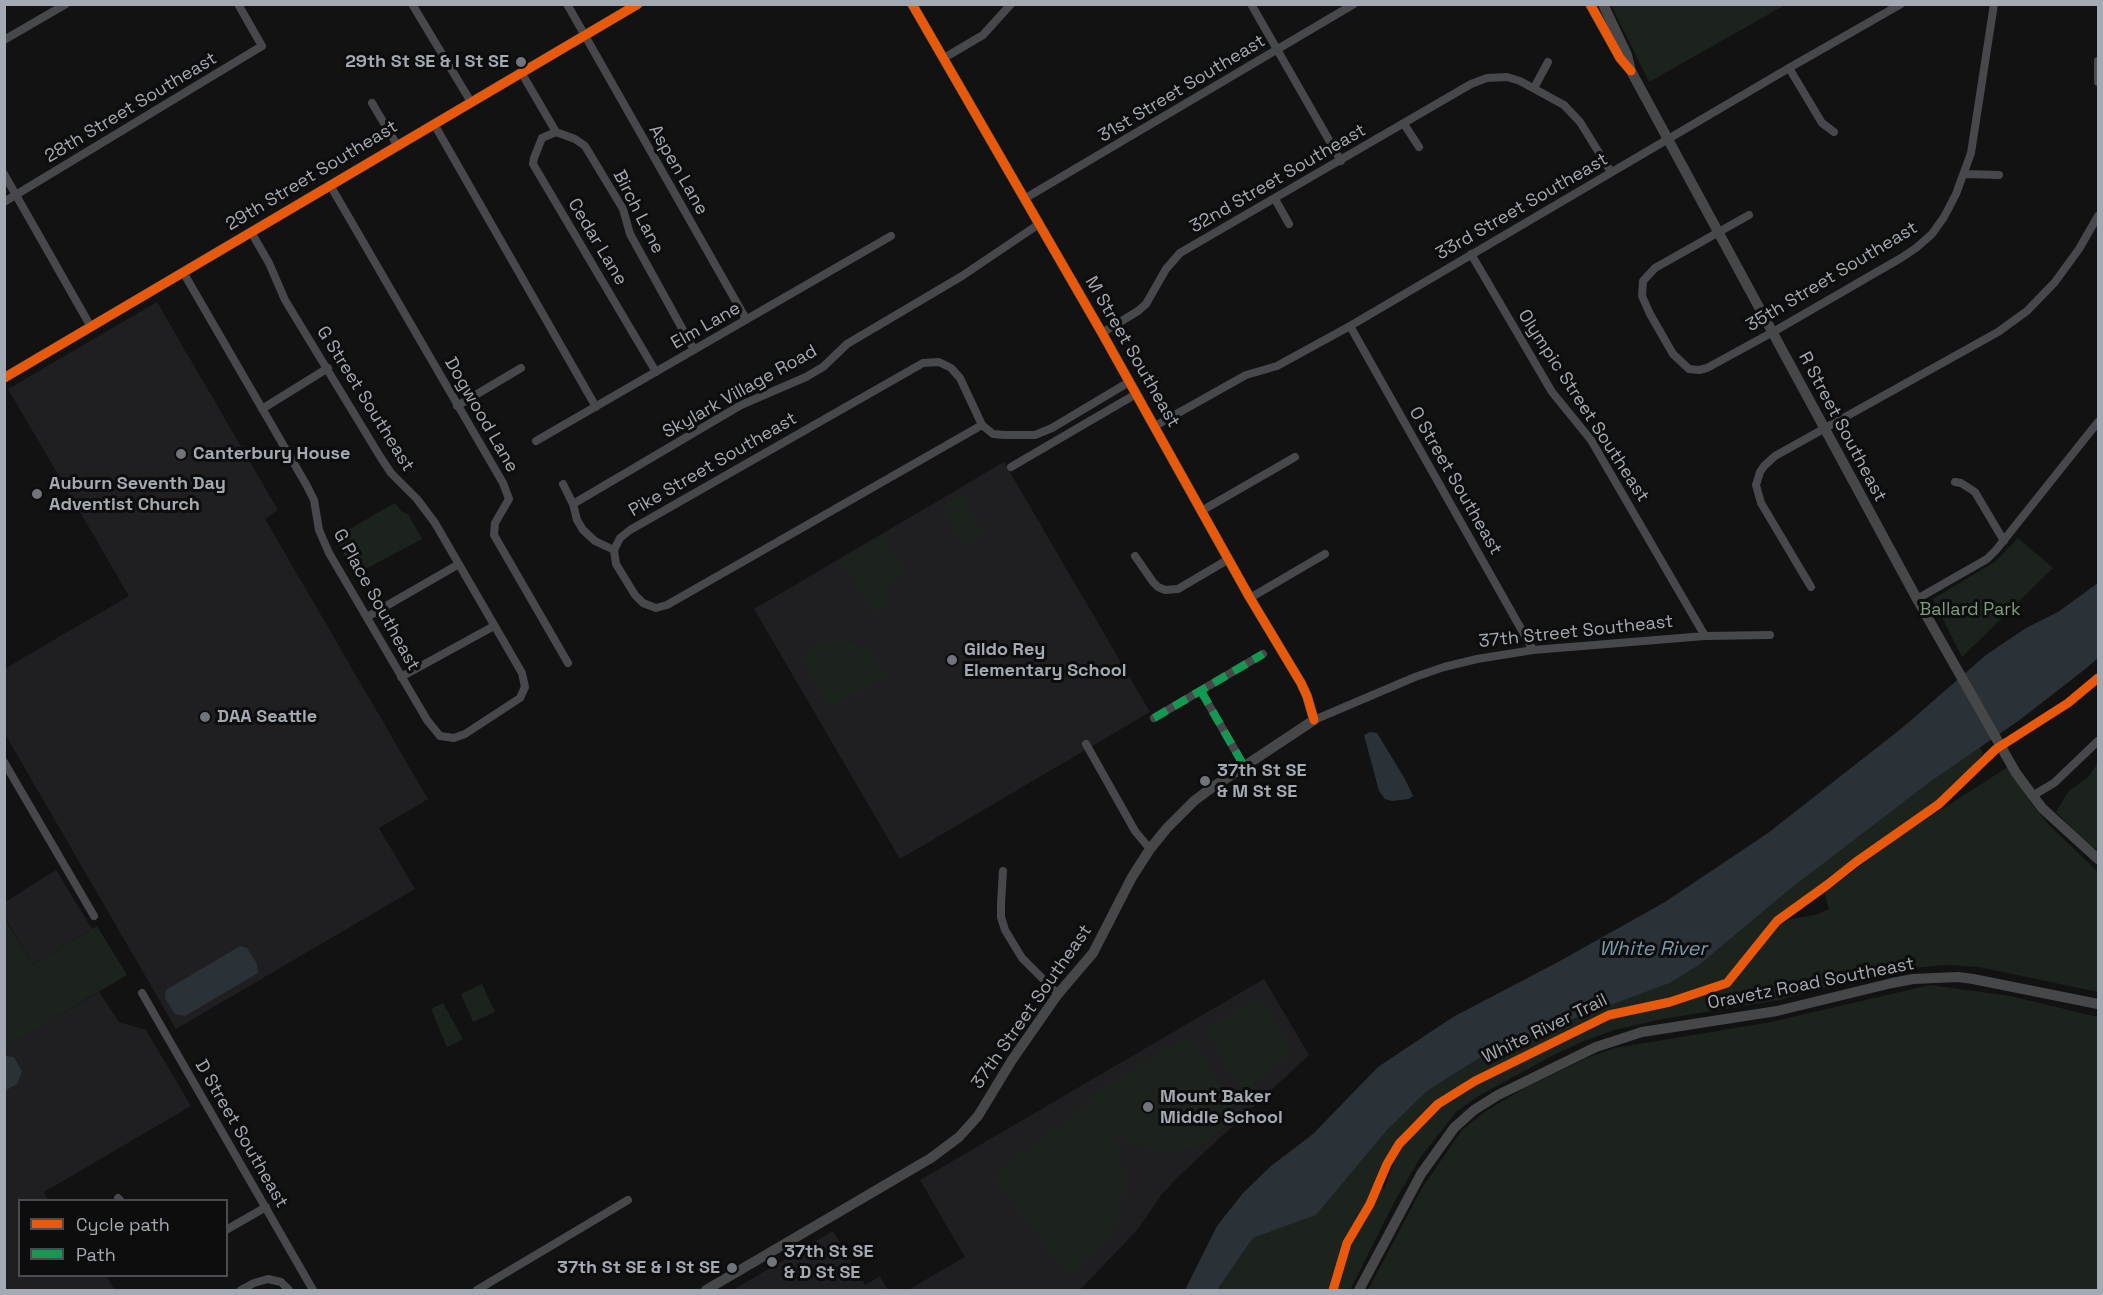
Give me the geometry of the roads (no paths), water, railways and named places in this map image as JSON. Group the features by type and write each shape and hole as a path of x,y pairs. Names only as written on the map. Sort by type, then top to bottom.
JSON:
{"street":[{"path":"4,40 66,4"},
{"name":"28th Street Southeast","path":"4,202 262,46 238,4"},
{"path":"412,4 471,102"},
{"name":"Aspen Lane","path":"567,4 746,320"},
{"name":"29th Street Southeast","path":"4,378 638,4"},
{"name":"M Street Southeast","path":"912,4 1203,510 1250,598 1301,683 1314,720"},
{"path":"944,58 983,35 1011,4"},
{"path":"1251,4 1341,161"},
{"name":"31st Street Southeast","path":"1024,199 1354,4"},
{"name":"R Street Southeast","path":"1590,4 1620,58 1631,70"},
{"name":"R Street Southeast","path":"1603,4 1627,55 1631,70 1824,430 2016,773 2051,818 2098,859"},
{"name":"33rd Street Southeast","path":"1155,426 1246,375 1277,366 1350,326 1901,4"},
{"name":"35th Street Southeast","path":"1719,232 1652,271 1643,281 1641,291 1650,314 1673,354 1684,366 1694,370 1707,368 1773,333 1916,248 1932,234 1944,217 1965,174 1976,131 1994,4"},
{"path":"2098,61 2098,82"},
{"path":"1548,62 1534,88 1560,102 1573,113 1611,172"},
{"path":"1789,68 1822,123 1834,132"},
{"path":"521,72 556,132"},
{"name":"32nd Street Southeast","path":"1102,333 1146,304 1166,269 1180,253 1471,84 1492,77 1512,78 1534,88"},
{"path":"372,103 397,145"},
{"path":"434,124 596,407"},
{"path":"1404,124 1419,147"},
{"name":"Birch Lane","path":"556,132 575,138 585,146 623,209 630,234 694,350"},
{"name":"Cedar Lane","path":"556,132 542,138 533,164 656,372"},
{"path":"4,174 91,327"},
{"path":"1965,174 1999,175"},
{"name":"Dogwood Lane","path":"330,185 508,494 507,504 495,524 494,536 568,663"},
{"path":"1275,199 1289,224"},
{"path":"1719,232 1749,214"},
{"path":"1810,587 1761,503 1756,485 1764,466 1775,456 1998,332 2027,311 2055,282 2079,249 2098,216"},
{"name":"Skylark Village Road","path":"573,504 741,405 815,372 847,344 962,276 1039,224"},
{"name":"G Street Southeast","path":"251,232 269,263 285,300 381,458 391,473 426,511 519,668 525,687 520,698 465,734 454,738 440,736 427,720"},
{"name":"Elm Lane","path":"536,441 891,236"},
{"name":"Olympic Street Southeast","path":"1471,254 1552,392 1591,440 1705,636"},
{"name":"G Place Southeast","path":"183,273 312,495 317,522 325,546 427,720"},
{"name":"O Street Southeast","path":"1350,326 1533,650"},
{"name":"Pike Street Southeast","path":"614,550 621,538 630,530 923,363 939,362 956,373 982,425"},
{"path":"262,408 328,368"},
{"path":"457,406 521,368"},
{"path":"563,484 573,504 575,517 583,530 595,541 614,550 619,570 640,601 652,607 667,605 982,425 993,434 1035,435 1052,428 1129,382"},
{"path":"1011,467 1136,394"},
{"path":"1917,599 1986,558 2004,541 2098,422"},
{"path":"1203,510 1295,457"},
{"path":"1954,482 1961,483 1975,492 2004,541"},
{"path":"1250,598 1325,554"},
{"path":"1135,556 1153,582 1165,590 1178,589 1229,559"},
{"path":"367,617 459,564"},
{"path":"401,677 494,626"},
{"name":"37th Street Southeast","path":"706,1290 931,1158 959,1137 978,1116 1058,994 1092,953 1108,927 1132,877 1150,849 1172,823 1194,801 1314,720 1394,685 1444,667 1477,659 1533,650 1705,636 1770,635"},
{"path":"1154,718 1263,654"},
{"path":"1201,691 1244,766"},
{"path":"2032,796 2054,783 2098,741"},
{"path":"1086,744 1136,831 1150,849"},
{"path":"4,762 94,916"},
{"path":"1003,872 1001,917 1005,930 1022,958 1058,994"},
{"name":"Oravetz Road Southeast","path":"1359,1290 1420,1174 1454,1128 1474,1110 1498,1095 1596,1047 1642,1032 1778,1011 1913,979 1958,977 1973,979 2098,1004"},
{"name":"D Street Southeast","path":"142,993 314,1290"},
{"path":"477,1290 628,1200"},
{"path":"228,1229 266,1207"},
{"path":"241,1290 268,1279 281,1282 289,1290"}],"water":[{"name":"White River","path":"2098,583 2098,658 2021,719 1930,782 1790,889 1699,965 1670,983 1565,1022 1478,1059 1427,1091 1387,1130 1316,1215 1253,1238 1217,1290 1185,1290 1217,1226 1243,1193 1271,1166 1313,1134 1378,1067 1453,1017 1665,902 1768,833 1902,728 1986,655 2026,628 2058,612"},
{"path":"1370,732 1377,733 1405,779 1413,796 1409,799 1392,801 1385,799 1379,791 1364,735"},
{"path":"240,946 247,948 257,964 258,973 185,1016 175,1014 165,998 166,990"},
{"path":"5,1056 14,1057 22,1072 17,1084 5,1091"}],"place":[{"name":"29th St SE & I St SE","path":"521,62"},
{"name":"Canterbury House","path":"181,454"},
{"name":"Auburn Seventh Day Adventist Church","path":"37,494"},
{"name":"Gildo Rey Elementary School","path":"952,660"},
{"name":"DAA Seattle","path":"205,717"},
{"name":"37th St SE & M St SE","path":"1205,781"},
{"name":"Mount Baker Middle School","path":"1148,1107"},
{"name":"37th St SE & D St SE","path":"772,1262"},
{"name":"37th St SE & I St SE","path":"732,1268"}],"park label":[{"name":"Ballard Park","path":"1970,610"}]}
